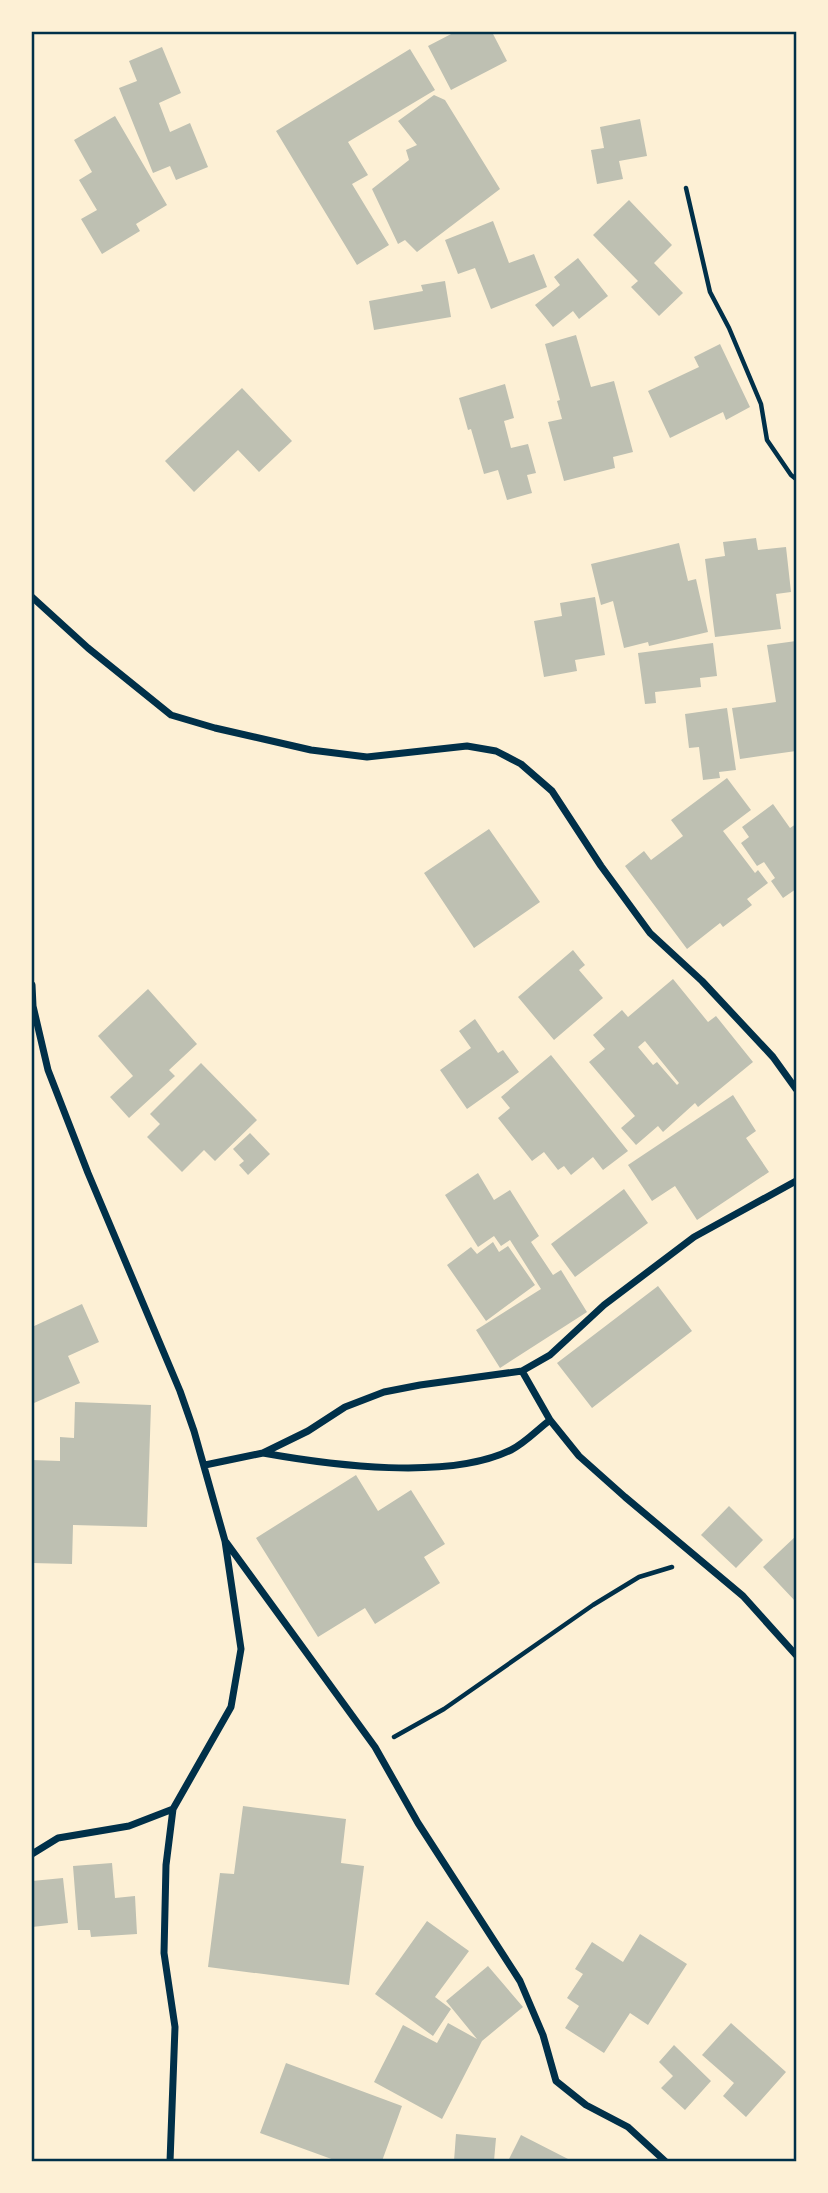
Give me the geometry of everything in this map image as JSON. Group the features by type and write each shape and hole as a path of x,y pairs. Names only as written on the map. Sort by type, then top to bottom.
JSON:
{"street":[{"path":"32,597 97,656 170,715 311,750 367,757 467,746 496,751 521,764 552,790 601,866 650,933 730,1010 773,1056 796,1089"},
{"path":"32,985 33,1006 48,1070 180,1391 205,1465 225,1541 241,1649 231,1707 173,1809 166,1866 164,1953 175,2027 170,2161"},
{"path":"205,1465 263,1453 308,1431 345,1407 384,1392 522,1371 550,1355 604,1305 694,1237 796,1181"},
{"path":"522,1371 550,1420 579,1456 743,1596 796,1655"},
{"path":"263,1453 317,1463 443,1468 512,1450 550,1420"},
{"path":"225,1541 375,1747 418,1823 520,1981 543,2035 556,2081 586,2105 628,2127 666,2161"},
{"path":"32,1854 58,1838 129,1826 173,1809"}],"path":[{"path":"686,188 710,292 729,328 761,404 767,440 796,479"},
{"path":"375,1747 444,1709 593,1605 639,1577 673,1567 706,1566"}],"building":[{"path":"455,32 492,32 507,61 451,90 428,46"},
{"path":"162,47 181,93 159,103 170,132 190,123 208,167 176,180 170,166 153,173 119,88 137,81 129,61"},
{"path":"410,49 435,90 348,142 368,175 352,184 389,245 357,265 276,131"},
{"path":"434,95 445,100 500,189 417,252 405,240 398,244 372,189 409,160 406,150 417,145 398,121"},
{"path":"115,116 167,205 136,224 140,231 102,254 81,219 97,210 79,180 92,172 74,140"},
{"path":"640,119 647,156 619,161 623,179 597,184 591,150 604,148 600,127"},
{"path":"629,200 672,245 654,263 683,293 659,316 631,287 638,281 593,235"},
{"path":"493,221 509,263 534,254 547,287 491,309 475,268 458,274 445,240"},
{"path":"578,258 608,296 579,319 573,311 553,327 535,305 560,285 554,277"},
{"path":"445,281 451,317 374,330 369,301 423,291 421,285"},
{"path":"576,335 591,387 614,381 633,452 613,457 615,468 564,481 548,422 562,419 557,401 560,400 545,344"},
{"path":"720,344 750,407 726,420 723,412 670,438 648,391 699,367 694,357"},
{"path":"505,384 514,418 504,421 511,448 528,444 536,473 527,475 532,493 507,500 498,470 484,474 459,398"},
{"path":"242,388 292,441 259,472 238,450 194,492 165,461"},
{"path":"756,538 758,550 786,547 791,592 776,594 781,629 715,637 705,559 725,556 723,542"},
{"path":"679,543 688,581 696,579 708,632 649,646 648,642 624,648 613,601 601,605 591,564"},
{"path":"595,597 605,655 575,660 577,671 544,677 534,621 562,616 560,603"},
{"path":"796,641 796,751 740,759 732,708 776,702 767,645"},
{"path":"713,643 717,676 700,678 701,687 655,692 656,703 645,704 638,653"},
{"path":"727,708 736,770 719,772 720,778 703,780 699,747 689,748 685,714"},
{"path":"727,778 751,810 723,831 755,873 758,870 768,883 747,899 752,905 723,927 720,923 687,949 625,866 644,851 651,860 683,836 671,820"},
{"path":"773,804 790,828 796,824 796,889 783,898 771,881 775,878 764,862 757,866 741,843 749,837 742,827"},
{"path":"489,829 540,902 474,948 424,873"},
{"path":"573,950 585,965 579,970 603,998 554,1040 518,997"},
{"path":"673,979 708,1022 716,1016 753,1062 698,1107 695,1103 663,1132 658,1126 636,1145 621,1128 635,1116 589,1062 605,1049 593,1035 622,1010 628,1017","holes":["645,1041 679,1083 677,1085 657,1062 653,1065 638,1047"]},
{"path":"148,989 197,1044 169,1070 175,1076 129,1118 110,1097 133,1076 98,1036"},
{"path":"475,1019 498,1053 503,1050 519,1072 467,1109 440,1070 471,1048 459,1031"},
{"path":"551,1055 628,1151 603,1170 593,1157 571,1175 564,1166 558,1170 544,1152 532,1161 498,1118 510,1108 501,1097"},
{"path":"201,1063 257,1120 215,1161 204,1150 182,1172 147,1137 160,1124 150,1114"},
{"path":"733,1095 756,1131 746,1138 769,1172 697,1220 675,1186 652,1201 628,1165"},
{"path":"250,1133 270,1154 248,1175 239,1165 244,1161 233,1149"},
{"path":"478,1173 494,1200 510,1190 539,1236 531,1242 553,1275 561,1270 587,1312 500,1368 476,1330 541,1289 510,1240 501,1246 494,1236 478,1247 445,1195"},
{"path":"624,1189 648,1223 575,1277 551,1244"},
{"path":"493,1242 499,1252 508,1246 535,1285 486,1321 447,1265 471,1247 477,1254"},
{"path":"658,1286 692,1331 592,1408 557,1363"},
{"path":"82,1304 99,1342 68,1356 80,1383 34,1403 32,1327"},
{"path":"75,1402 151,1405 147,1527 73,1525 72,1564 32,1563 32,1460 60,1461 60,1437 74,1438"},
{"path":"356,1475 378,1511 411,1490 445,1544 424,1557 440,1583 375,1624 365,1608 318,1637 256,1538"},
{"path":"729,1506 763,1540 736,1568 701,1535"},
{"path":"796,1536 796,1602 763,1567"},
{"path":"243,1806 346,1819 341,1863 364,1866 349,1985 208,1967 220,1873 234,1874"},
{"path":"112,1863 115,1898 135,1896 137,1934 91,1937 90,1930 78,1930 73,1866"},
{"path":"63,1878 68,1923 32,1927 32,1881"},
{"path":"427,1921 469,1951 435,1997 451,2009 433,2036 375,1994"},
{"path":"640,1934 687,1964 648,2025 630,2013 604,2053 565,2028 579,2006 567,1998 583,1974 575,1969 592,1942 623,1962"},
{"path":"488,1966 523,2007 482,2041 442,2119 374,2082 403,2025 437,2043 448,2023 477,2039 446,2001"},
{"path":"731,2023 786,2072 746,2117 723,2096 734,2083 702,2055"},
{"path":"674,2045 711,2081 685,2110 661,2088 673,2076 659,2062"},
{"path":"286,2063 402,2106 382,2161 337,2161 260,2133"},
{"path":"456,2134 496,2138 494,2161 454,2161"},
{"path":"521,2135 570,2160 508,2161"}]}
